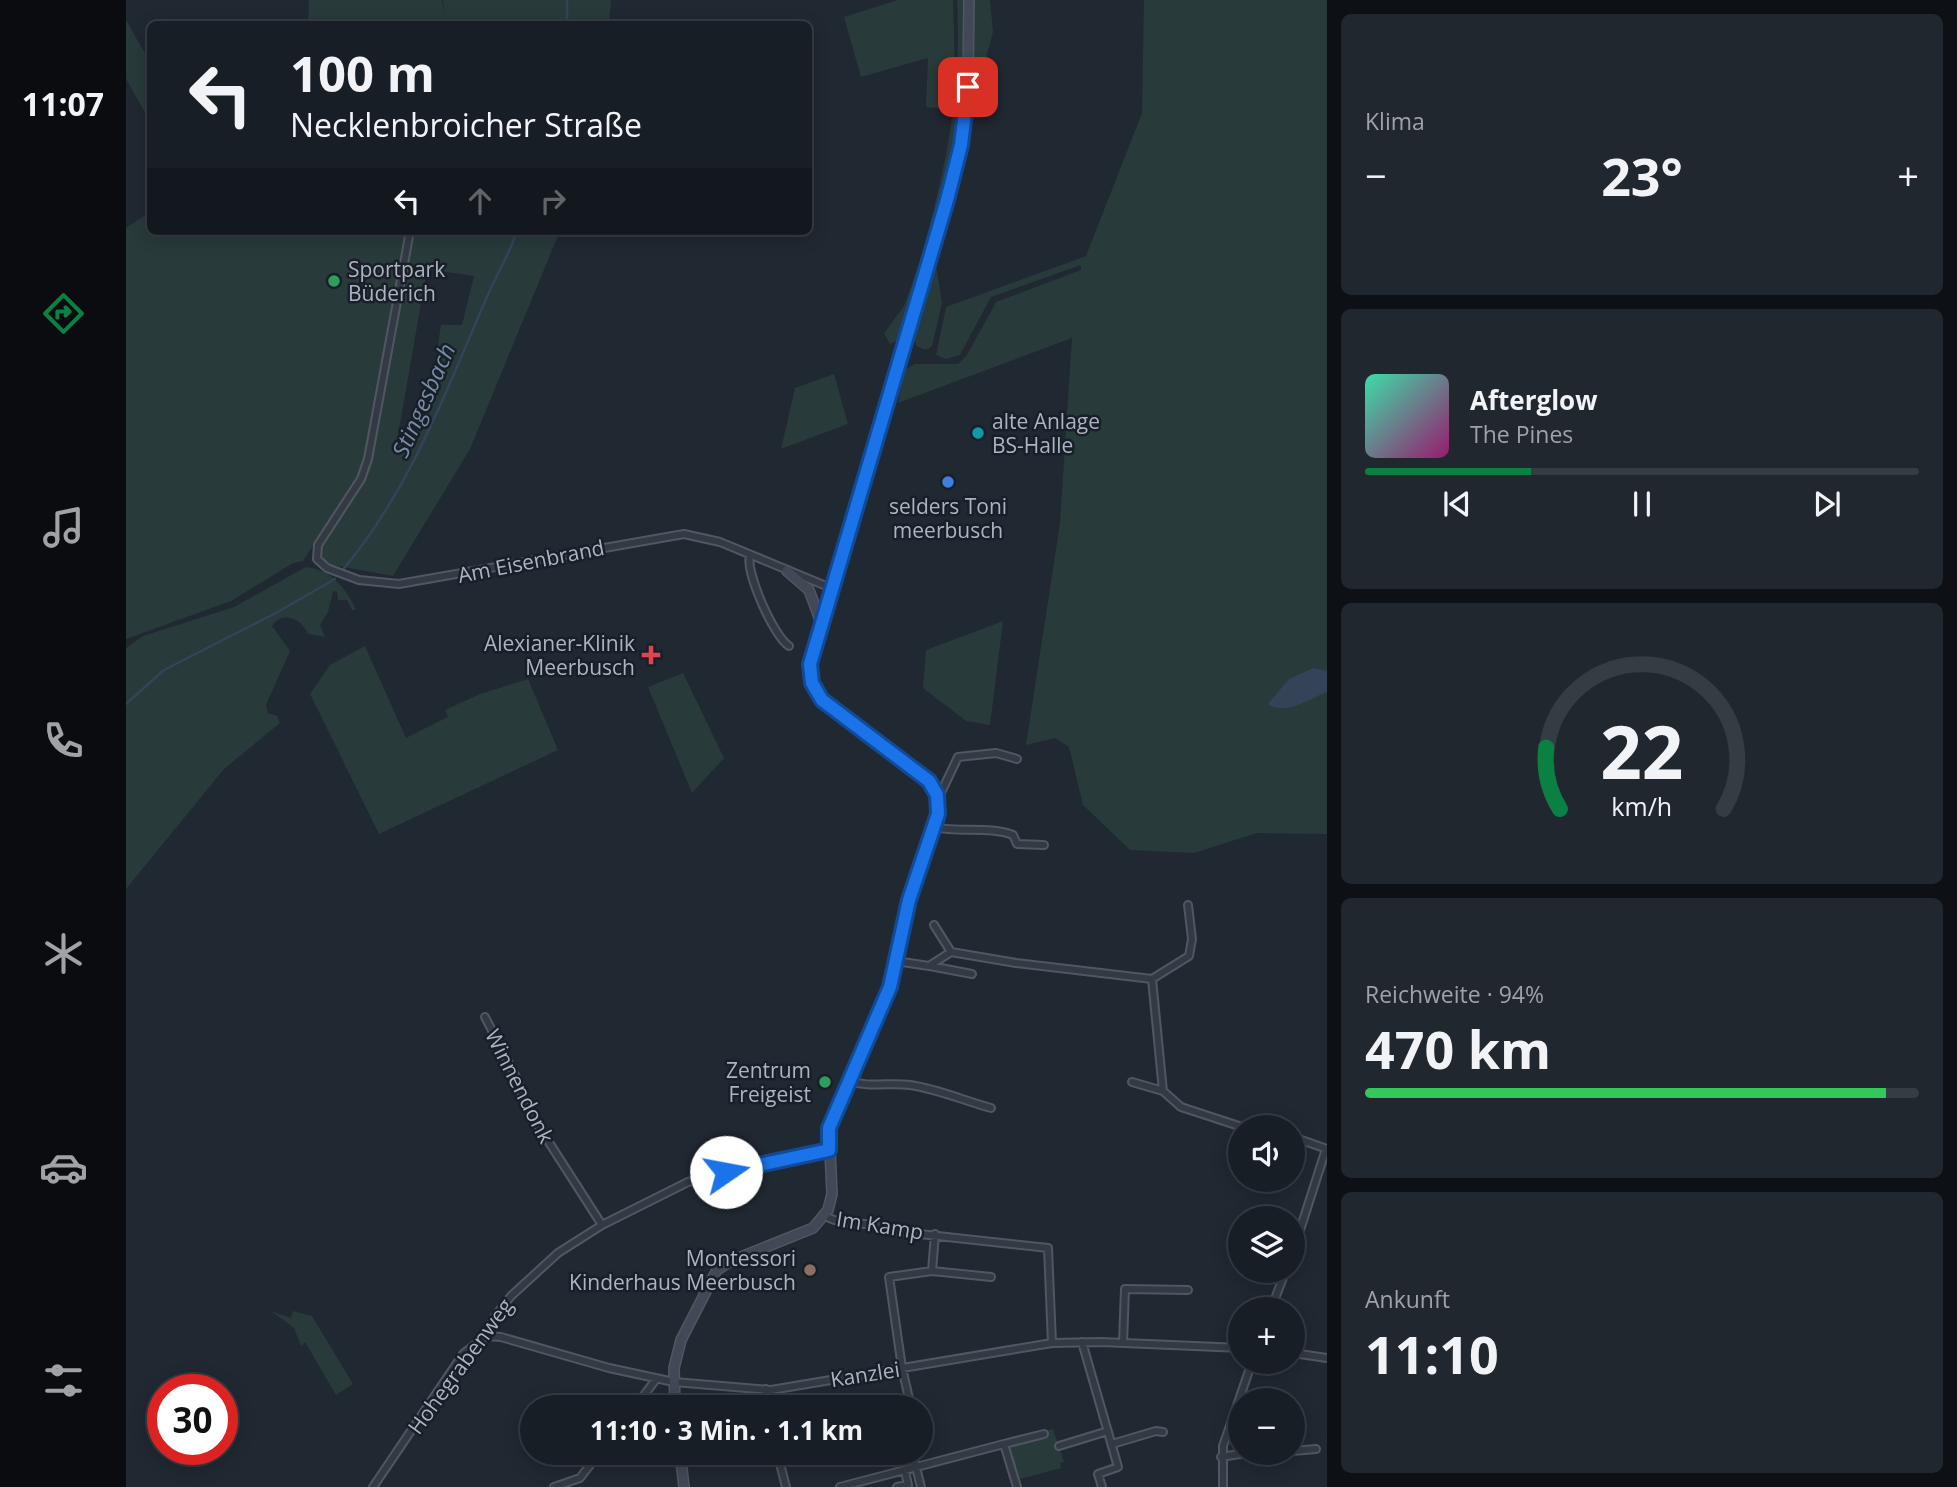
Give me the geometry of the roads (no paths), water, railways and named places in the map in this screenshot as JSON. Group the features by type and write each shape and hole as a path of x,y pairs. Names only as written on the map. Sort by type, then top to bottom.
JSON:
{"main road":[{"path":"675,1395 681,1340 717,1270 731,1261 813,1228 825,1216 832,1194 829,1128 884,1007 907,910 934,827 938,799 926,778 818,695 812,683 810,664 831,587 884,420 954,173 968,87 969,0"},
{"path":"787,571 809,590 821,622"},
{"path":"681,1465 684,1487"}],"street":[{"name":"Am Eisenbrand","path":"409,235 366,467 321,539 316,557 321,564 348,577 398,584 677,534 708,538 831,587"},
{"path":"750,555 748,568 770,620 778,637 789,646"},
{"path":"938,799 958,757 996,753 1017,760"},
{"path":"934,827 965,832 1004,832 1013,835 1017,844 1044,845"},
{"path":"929,966 951,952 1016,963 1152,979 1188,956 1192,939 1188,905"},
{"path":"934,925 951,952"},
{"path":"896,961 972,974"},
{"path":"1152,979 1163,1091"},
{"name":"Winnendonk","path":"485,1017 519,1081 525,1105 602,1225"},
{"path":"849,1081 865,1085 894,1083 923,1087 992,1108"},
{"path":"1132,1082 1163,1091 1181,1107 1228,1122"},
{"path":"1305,1141 1326,1149 1305,1215"},
{"name":"Hohegrabenweg","path":"373,1487 463,1354 486,1336 495,1315 533,1274 558,1253 602,1225 688,1182 829,1150"},
{"name":"Im Kamp","path":"825,1216 841,1223 1048,1248 1052,1343"},
{"name":"Im Kamp","path":"935,1234 932,1271 991,1278"},
{"path":"908,1395 889,1277 932,1271"},
{"path":"1123,1343 1125,1289 1188,1290"},
{"name":"Kanzlei","path":"486,1336 501,1337 577,1360 674,1382 765,1390 1052,1343 1228,1347"},
{"path":"1082,1342 1118,1466 1098,1474 1102,1487"},
{"path":"1305,1355 1327,1358"},
{"path":"1223,1487 1221,1457 1231,1415 1247,1374"},
{"path":"644,1395 657,1378"},
{"path":"765,1390 765,1395"},
{"path":"1059,1446 1108,1431"},
{"path":"1112,1444 1156,1431 1163,1432"},
{"path":"840,1487 1044,1434"},
{"path":"1004,1444 1017,1487"},
{"path":"1305,1450 1316,1449"},
{"path":"1221,1457 1228,1456"},
{"path":"554,1487 580,1478 590,1465"},
{"path":"779,1465 783,1486"},
{"path":"915,1465 921,1487"},
{"path":"897,1487 908,1485 905,1471"}],"water":[{"path":"1313,668 1327,671 1327,692 1290,707 1268,704 1289,679"}],"waterway":[{"name":"Stingesbach","path":"567,0 567,21"},
{"name":"Stingesbach","path":"341,572 387,509 406,476 515,235"},
{"name":"Stingesbach","path":"126,704 164,670 274,614 335,579"}],"place":[{"name":"Sportpark Büderich","path":"334,281"},
{"name":"alte Anlage BS-Halle","path":"978,433"},
{"name":"selders Toni meerbusch","path":"948,482"},
{"name":"Alexianer-Klinik Meerbusch","path":"651,655"},
{"name":"Zentrum Freigeist","path":"825,1082"},
{"name":"Montessori Kinderhaus Meerbusch","path":"810,1270"}]}
